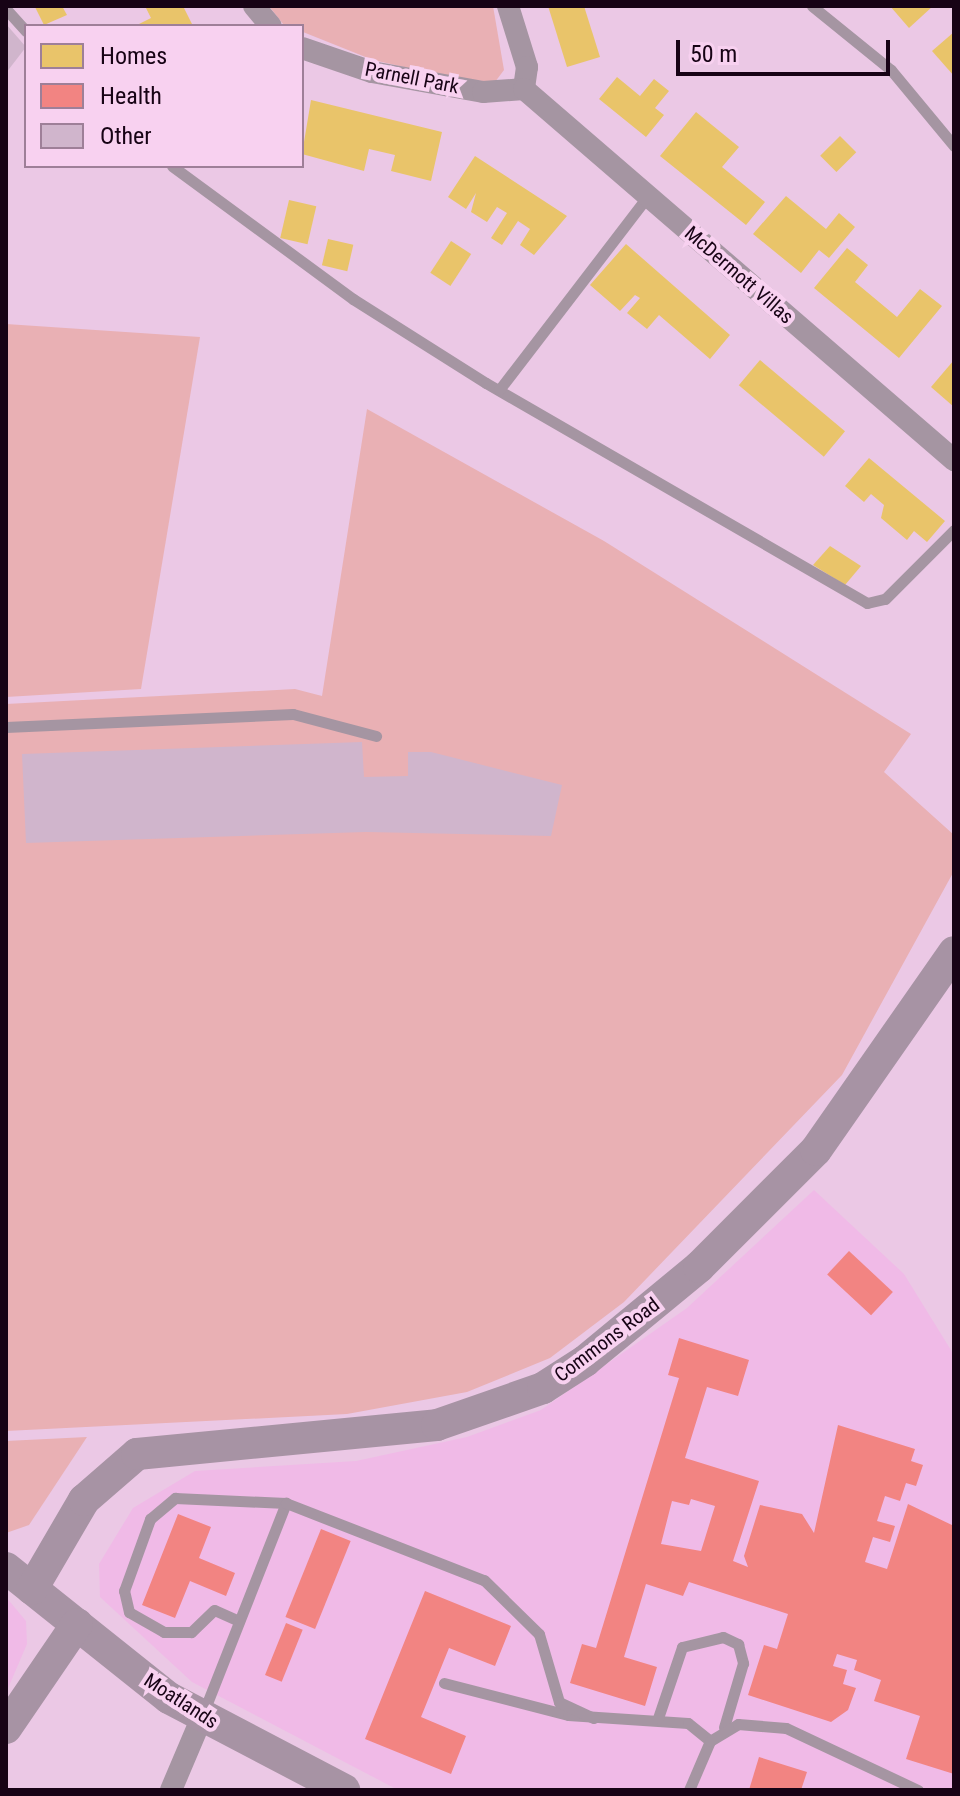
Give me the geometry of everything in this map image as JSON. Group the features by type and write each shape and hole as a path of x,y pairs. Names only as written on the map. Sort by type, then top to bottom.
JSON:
{"street":[{"path":"254,6 269,24"},
{"path":"508,6 527,67 524,89"},
{"name":"Parnell Park","path":"304,49 372,72 483,92 524,89"},
{"name":"McDermott Villas","path":"524,89 954,460"},
{"name":"Commons Road","path":"32,1589 84,1500 137,1454 437,1425 543,1388 585,1361 699,1267 816,1150 954,952"},
{"name":"Moatlands","path":"6,1568 202,1717 344,1790"},
{"path":"6,1728 77,1624"},
{"path":"171,1790 202,1717"}],"lane":[{"path":"812,6 891,70 954,146"},
{"path":"6,9 24,29"},
{"path":"175,168 353,299 499,390 867,603 885,599 954,530"},
{"path":"499,390 647,197"},
{"path":"6,727 293,714 376,736"},
{"path":"239,1621 214,1610 191,1632 164,1632 129,1612 124,1591 150,1519 175,1498 286,1503 484,1580 539,1634 559,1702 593,1718"},
{"path":"202,1717 286,1503"},
{"path":"658,1718 682,1647 723,1637 738,1644 743,1663 724,1727 710,1741 689,1790"},
{"path":"444,1683 505,1703 593,1718 658,1718 688,1723 710,1741"},
{"path":"724,1727 763,1723 808,1736 918,1790"}],"shaded area":[{"path":"269,6 493,6 504,70 495,82 458,79 373,60 304,32 304,24 283,24"},
{"path":"6,324 200,337 141,689 6,697"},
{"path":"367,409 604,541 911,734 884,772 954,835 954,871 842,1075 624,1302 550,1358 467,1392 347,1414 6,1431 6,704 295,689 322,696"},
{"path":"814,1190 904,1274 954,1355 954,1790 398,1790 192,1682 100,1597 99,1564 133,1508 195,1471 356,1461 467,1437 541,1410 687,1308"},
{"path":"87,1437 29,1525 6,1533 6,1441"},
{"path":"6,1597 26,1621 27,1644 6,1693"}],"building: Homes":[{"path":"62,6 67,15 44,24 35,7"},
{"path":"145,6 183,6 192,24 139,24 151,18"},
{"path":"548,6 584,6 600,57 567,67"},
{"path":"890,6 933,6 909,28"},
{"path":"954,32 954,76 932,51"},
{"path":"617,77 640,96 654,79 669,91 655,108 664,115 646,137 599,99"},
{"path":"311,100 442,132 431,181 391,171 395,155 369,149 364,171 304,155"},
{"path":"696,112 739,147 722,167 765,202 746,225 660,156"},
{"path":"840,136 856,152 836,172 820,156"},
{"path":"475,156 567,216 534,255 520,245 530,229 518,221 502,245 491,238 507,213 497,207 487,222 471,212 476,193 466,209 448,197"},
{"path":"786,196 826,229 839,213 855,227 829,258 819,250 801,273 753,234"},
{"path":"289,200 316,206 308,244 280,238"},
{"path":"328,239 353,245 347,271 322,265"},
{"path":"451,241 471,254 450,286 430,273"},
{"path":"626,244 730,335 710,359 659,315 647,329 627,313 640,298 635,295 620,311 590,285"},
{"path":"847,248 868,265 855,282 897,317 920,289 942,306 899,358 814,288"},
{"path":"760,360 845,431 824,457 739,385"},
{"path":"954,360 954,407 931,387"},
{"path":"869,458 945,521 927,542 914,531 907,540 881,518 884,505 871,494 864,502 845,486"},
{"path":"830,546 861,566 845,585 813,565"}],"building: Health":[{"path":"849,1251 893,1292 871,1315 827,1274"},
{"path":"679,1338 749,1360 738,1396 707,1387 685,1458 759,1481 733,1561 748,1567 744,1556 760,1505 802,1514 814,1533 838,1425 915,1449 911,1461 923,1465 916,1486 906,1483 900,1501 885,1496 877,1521 895,1526 890,1542 873,1537 865,1562 887,1569 908,1504 954,1526 954,1774 906,1759 920,1716 874,1701 881,1680 854,1670 857,1660 837,1654 833,1666 847,1670 843,1684 856,1688 848,1710 831,1722 748,1695 764,1645 777,1649 788,1614 689,1582 683,1596 646,1584 624,1657 657,1667 645,1706 570,1683 582,1644 596,1648 679,1378 668,1375","holes":["691,1499 715,1506 701,1551 661,1544 672,1501 689,1505"]},
{"path":"178,1514 211,1527 199,1558 235,1573 226,1596 190,1581 175,1618 142,1605"},
{"path":"321,1529 351,1541 315,1629 285,1617"},
{"path":"425,1591 511,1626 495,1666 449,1648 421,1717 466,1736 451,1774 365,1739"},
{"path":"286,1623 303,1630 282,1682 265,1675"},
{"path":"759,1757 807,1772 801,1790 749,1790"}],"building: Other":[{"path":"6,24 24,45 24,50 6,73"},
{"path":"362,742 364,777 408,776 408,752 431,752 562,785 551,836 366,832 26,843 22,754"}]}
